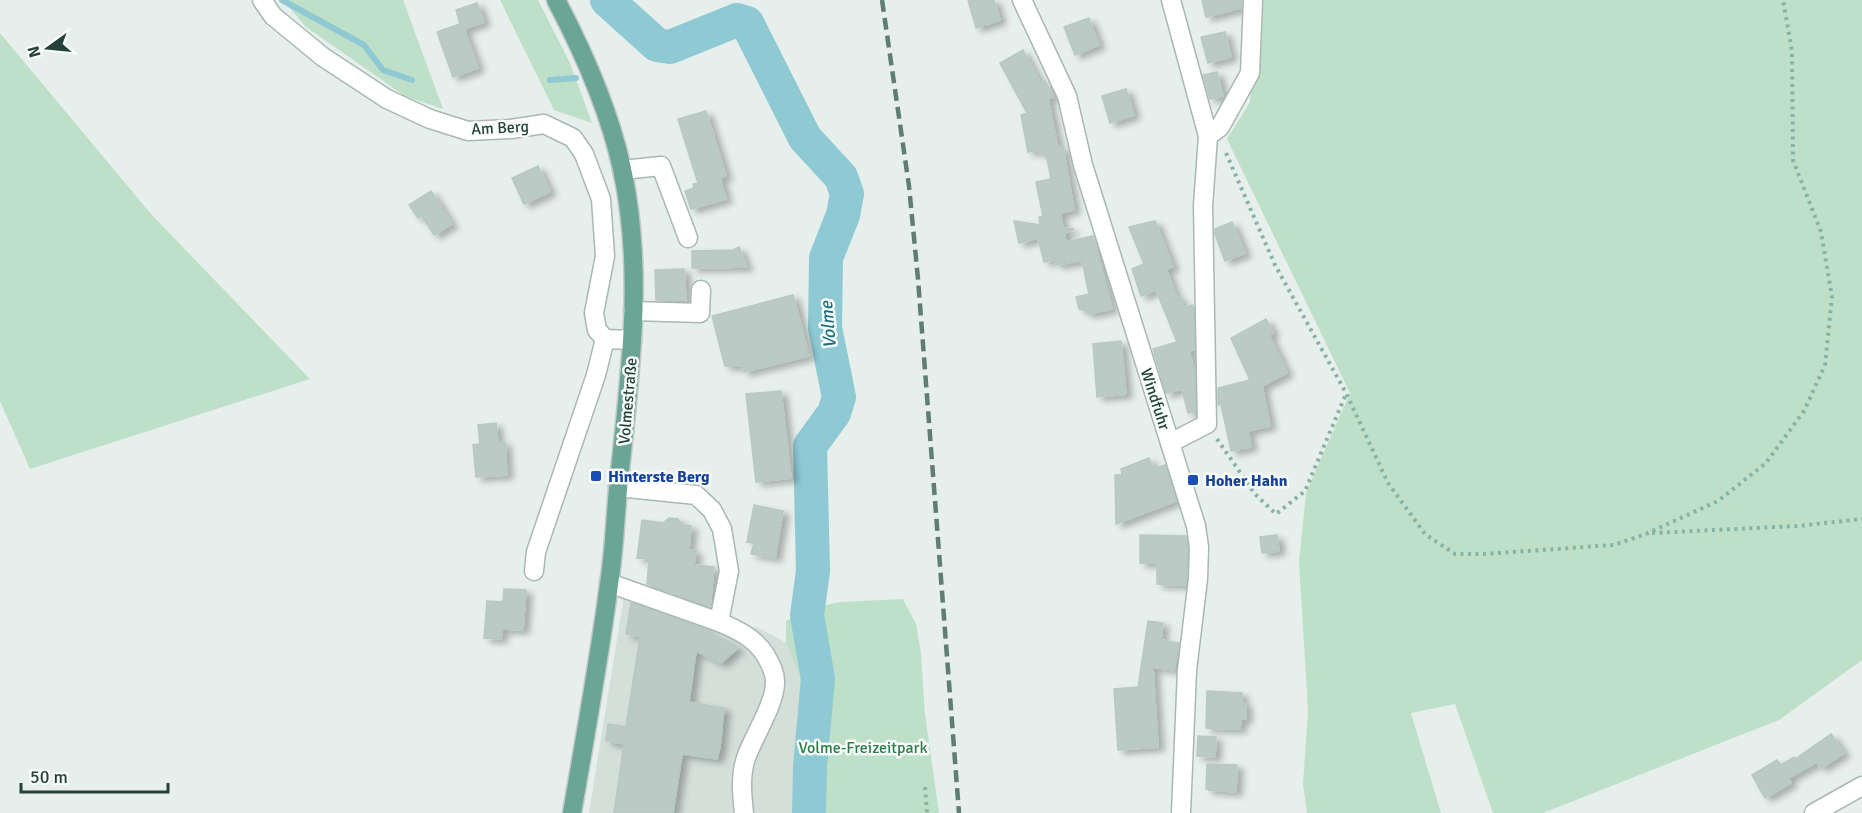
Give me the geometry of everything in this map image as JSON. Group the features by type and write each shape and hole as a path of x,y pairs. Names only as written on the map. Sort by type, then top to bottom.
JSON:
{"main road":[{"name":"Volmestraße","path":"556,0 573,32 599,92 612,131 622,170 633,247 630,376 609,583 572,813"}],"street":[{"name":"Am Berg","path":"262,0 273,16 323,57 387,99 430,118 468,131 511,129 544,124 573,138 584,154 601,199 605,256 594,313 597,330 605,339"},
{"name":"Windfuhr","path":"1022,0 1067,96 1083,165 1193,511 1199,547 1198,579 1187,670 1181,813"},
{"path":"1170,443 1207,424 1203,206 1208,136 1171,0"},
{"path":"1208,136 1220,127 1250,73 1253,0"},
{"path":"622,170 661,166 688,238"},
{"path":"633,311 700,314 701,290"},
{"path":"534,571 536,552 596,375 605,339 632,340"},
{"path":"618,487 696,495 712,510 722,529 729,571 719,621"},
{"path":"609,583 719,621 741,631 760,647 773,670 776,681 774,693 745,760 741,791 744,813"},
{"path":"1814,813 1862,786"}],"path":[{"path":"1208,136 1227,154 1275,265 1346,393 1388,483 1425,534 1455,554 1614,545 1648,533 1718,501 1766,463 1804,411 1824,365 1832,297 1821,232 1793,160 1792,51 1783,0"},
{"path":"1207,424 1255,494 1276,514 1305,491 1346,393"},
{"path":"1648,533 1797,526 1862,519"},
{"path":"925,787 927,813"}],"shaded area":[{"path":"624,596 761,629 786,643 800,676 794,787 795,813 589,813"}],"green space":[{"path":"283,0 403,0 443,109 405,96 306,27"},
{"path":"500,0 538,0 570,63 592,123 554,110"},
{"path":"1257,0 1862,0 1862,660 1779,720 1543,813 1493,813 1455,704 1411,713 1441,813 1307,813 1303,784 1308,711 1299,562 1306,493 1350,393 1227,139 1250,102"},
{"path":"0,33 151,214 310,379 30,469 0,401"},
{"name":"Volme-Freizeitpark","path":"903,599 916,624 921,653 925,714 939,813 795,813 794,787 800,676 786,643 786,621 812,608 840,602"}],"building":[{"path":"968,0 994,0 1000,20 976,28"},
{"path":"1202,0 1242,0 1241,8 1206,17"},
{"path":"477,3 484,22 464,29 478,68 453,77 437,32 460,24 456,10"},
{"path":"1089,18 1099,45 1075,55 1064,27"},
{"path":"1225,32 1231,57 1208,63 1201,37"},
{"path":"1023,50 1041,84 1045,81 1053,97 1048,99 1058,148 1063,147 1074,210 1060,213 1063,228 1073,229 1064,233 1066,242 1093,236 1112,309 1088,314 1087,311 1079,309 1076,297 1089,294 1082,260 1057,265 1055,259 1044,262 1038,238 1019,243 1014,221 1040,225 1039,217 1043,216 1036,182 1051,179 1047,158 1037,150 1028,152 1021,115 1027,113 1000,63"},
{"path":"1217,72 1223,96 1210,99 1203,75"},
{"path":"1126,89 1134,115 1110,123 1102,96"},
{"path":"706,111 726,176 720,178 726,199 691,209 685,191 694,188 693,184 698,183 678,119"},
{"path":"538,166 550,192 524,204 512,178"},
{"path":"431,191 452,224 434,235 421,215 418,218 409,205"},
{"path":"1155,221 1173,267 1166,269 1177,298 1180,297 1184,308 1192,305 1194,309 1194,350 1189,351 1195,373 1196,411 1188,413 1182,389 1166,393 1153,349 1177,342 1156,290 1141,296 1132,269 1144,264 1129,227"},
{"path":"1232,222 1245,253 1225,261 1215,229"},
{"path":"739,247 747,267 692,268 692,251 733,250"},
{"path":"684,269 686,300 656,300 655,270"},
{"path":"793,295 809,356 744,372 743,366 725,366 712,316"},
{"path":"1266,319 1273,333 1269,335 1287,373 1262,386 1270,426 1248,431 1251,447 1231,451 1221,404 1218,405 1218,388 1250,380 1231,338"},
{"path":"1121,341 1126,394 1097,397 1093,344"},
{"path":"781,391 791,478 756,482 746,394"},
{"path":"496,423 498,443 505,442 507,475 476,477 473,445 480,444 478,425"},
{"path":"1149,458 1153,469 1165,465 1176,501 1116,524 1115,475 1122,475 1121,469"},
{"path":"754,505 783,511 775,558 751,554 754,543 747,542"},
{"path":"669,518 678,519 683,525 691,526 689,550 696,551 694,565 714,567 710,607 647,584 649,559 637,558 642,520 663,523"},
{"path":"1140,535 1186,536 1188,548 1186,585 1157,584 1157,563 1140,563"},
{"path":"1277,535 1279,551 1262,553 1260,537"},
{"path":"504,589 526,590 523,630 502,629 501,639 484,638 487,601 503,602"},
{"path":"631,603 707,630 738,648 721,663 696,651 689,702 724,708 720,747 717,759 682,754 673,813 614,813 624,744 606,741 608,724 626,727 640,637 626,634"},
{"path":"1148,621 1163,623 1161,640 1179,643 1174,670 1153,667 1158,747 1118,750 1114,689 1138,687"},
{"path":"1207,691 1242,693 1242,703 1246,704 1246,719 1241,719 1240,729 1206,728"},
{"path":"1831,734 1844,753 1821,768 1817,762 1788,778 1791,783 1765,798 1752,775 1777,760 1781,765 1794,757 1795,759"},
{"path":"1198,736 1216,737 1215,757 1197,756"},
{"path":"1207,764 1237,765 1236,792 1206,789"}],"waterway":[{"path":"282,0 364,45 383,70 412,80"},
{"name":"Volme","path":"607,0 657,45 670,47 737,20 747,23 805,138 841,177 847,194 843,215 826,258 825,328 839,397 834,413 810,446 813,571 807,615 818,679 810,766 809,813"},
{"path":"550,80 576,78"}],"railway":[{"path":"882,0 909,186 918,279 959,813"}],"place":[{"name":"Hinterste Berg","path":"596,476"},
{"name":"Hoher Hahn","path":"1193,480"}]}
